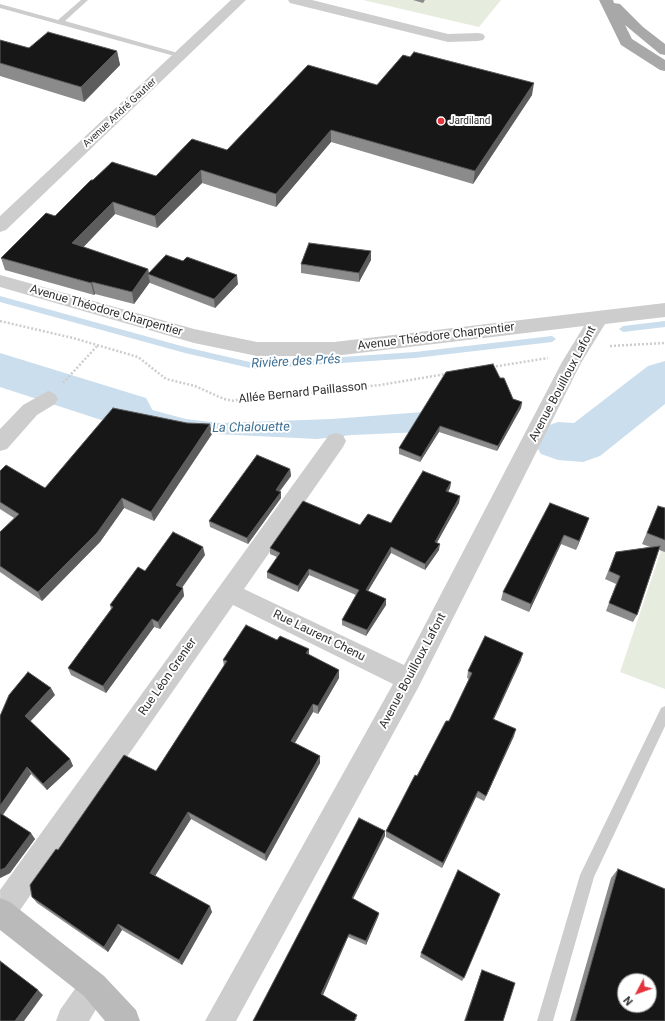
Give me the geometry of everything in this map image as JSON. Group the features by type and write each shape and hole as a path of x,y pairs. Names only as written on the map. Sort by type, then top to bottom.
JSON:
{"main road":[{"path":"607,0 638,30 665,51"},
{"path":"607,0 626,42 665,67"}],"street":[{"name":"Avenue André Gautier","path":"0,226 239,0"},
{"path":"295,0 448,38 478,37"},
{"name":"Avenue Théodore Charpentier","path":"0,281 194,336 256,349 334,349 665,310"},
{"name":"Avenue Bouilloux Lafont","path":"220,1021 409,680 577,355 599,317"},
{"path":"0,442 30,410 48,399"},
{"name":"Rue Léon Grenier","path":"1,912 336,441"},
{"name":"Rue Laurent Chenu","path":"228,592 409,680"},
{"path":"1,912 94,986 125,1021"},
{"path":"72,1021 94,986"}],"lane":[{"path":"60,22 85,0"},
{"path":"0,6 181,55"},
{"path":"545,1021 587,875 665,712"}],"path":[{"name":"Allée Bernard Paillasson","path":"0,321 98,345 138,357 166,379 195,386 224,399 234,401 246,397 272,397 380,385 453,373"},
{"path":"491,367 542,358 577,355 665,343"},
{"path":"66,380 98,345"}],"green space":[{"path":"363,0 501,0 479,27"},
{"path":"665,539 665,689 620,672"}],"water":[{"path":"0,362 60,382 45,397 0,383"},
{"path":"66,384 126,403 186,419 219,423 332,419 462,409 513,422 504,438 469,430 352,435 317,439 195,433 116,417 53,397"}],"building":[{"path":"48,32 117,51 81,87 0,63 0,40 29,48"},
{"path":"414,52 534,83 475,171 331,130 276,194 201,170 155,216 113,202 72,243 148,269 132,292 91,283 1,258 46,213 55,216 91,180 93,180 112,162 156,176 192,139 227,150 308,65 377,85 403,55 410,57"},
{"path":"309,243 371,251 359,273 301,264"},
{"path":"166,255 183,261 187,257 237,275 214,299 148,274"},
{"path":"493,364 500,378 504,378 513,399 522,402 498,446 440,426 421,457 399,448 446,372"},
{"path":"113,408 187,423 210,424 151,512 122,498 97,533 38,592 0,566 0,532 19,514 0,502 0,471 6,465 45,488"},
{"path":"257,455 290,469 276,490 281,492 247,538 209,521"},
{"path":"423,471 451,482 446,491 460,496 435,542 440,544 425,564 391,547 366,590 386,599 367,630 342,620 359,590 309,569 298,586 267,572 280,553 270,548 303,501 360,525 368,514 391,523"},
{"path":"550,503 589,518 579,541 564,535 531,604 503,592"},
{"path":"658,506 665,508 665,540 647,533"},
{"path":"173,532 203,547 176,585 183,588 158,622 152,619 103,686 68,668 113,607 110,605 138,567 145,571"},
{"path":"660,546 637,615 609,603 620,576 609,571 616,552"},
{"path":"246,625 277,640 280,636 309,649 306,653 339,670 318,706 313,704 291,741 320,756 265,854 188,812 150,873 210,906 179,960 118,924 104,947 32,897 30,885 56,849 58,850 124,755 156,771 227,661 223,660"},
{"path":"485,636 523,653 493,719 516,729 486,796 478,791 443,863 386,831 415,775 417,776 446,721 449,721 472,673 468,671"},
{"path":"28,672 51,688 25,716 70,759 43,784 27,767 0,806 0,716 9,695"},
{"path":"0,813 31,833 5,868 0,870"},
{"path":"359,818 385,831 352,898 379,913 366,941 349,934 321,994 357,1015 354,1021 253,1021"},
{"path":"618,869 665,889 665,1021 575,1021"},
{"path":"458,870 500,894 464,978 421,953"},
{"path":"0,961 38,990 15,1021 0,1021"},
{"path":"482,970 515,983 503,1021 465,1021"}],"waterway":[{"name":"Rivière des Prés","path":"0,299 185,350 254,366 415,355 552,339"},
{"name":"Rivière des Prés","path":"623,329 665,324"},
{"name":"La Chalouette","path":"0,370 129,411"},
{"name":"La Chalouette","path":"558,441 583,443 665,378"}],"place":[{"name":"Jardiland","path":"441,121"}]}
